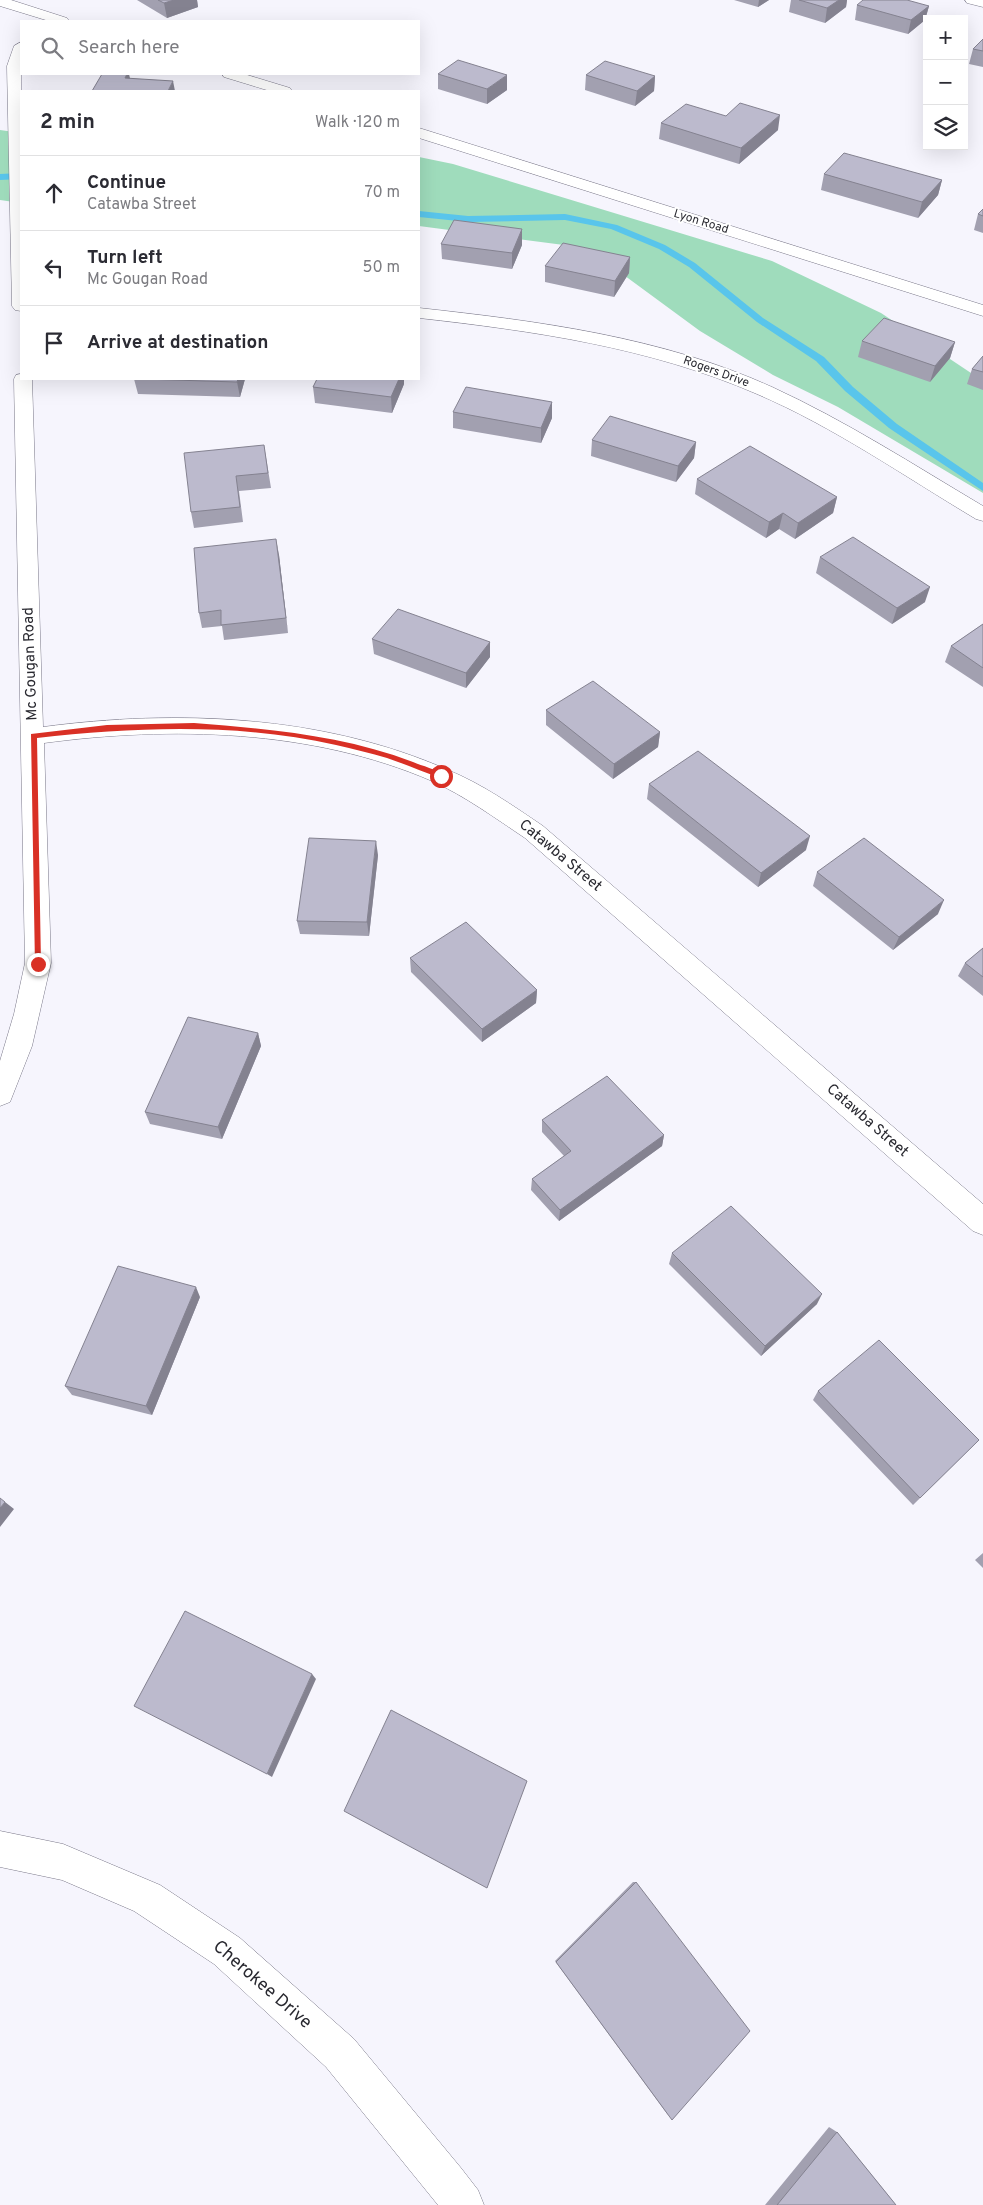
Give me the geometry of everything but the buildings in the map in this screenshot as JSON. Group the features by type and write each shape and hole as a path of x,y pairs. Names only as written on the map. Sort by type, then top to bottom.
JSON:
{"street":[{"path":"972,0 983,3"},
{"path":"0,1 53,20"},
{"path":"17,304 14,66 20,49"},
{"path":"232,75 282,90"},
{"name":"Lyon Road","path":"420,133 983,311"},
{"name":"Rogers Drive","path":"420,313 475,319 593,338 671,356 732,377 772,394 829,424 983,515"},
{"name":"Mc Gougan Road","path":"0,1094 10,1073 28,1017 38,964 23,380"},
{"name":"Catawba Street","path":"33,736 107,728 184,726 279,733 335,742 389,756 441,776 489,801 534,832 983,1222"},
{"name":"Cherokee Drive","path":"0,1849 63,1862 147,1898 227,1951 340,2053 447,2182 463,2205"}],"green space":[{"path":"0,130 20,133 20,203 0,200"},
{"path":"420,157 453,164 772,261 881,313 983,381 983,493 838,407 773,375 700,331 587,248 420,226"}],"waterway":[{"path":"0,177 20,176"},
{"path":"420,214 468,219 565,217 614,227 662,247 692,265 760,320 820,359 849,389 893,426 983,488"}],"route":[{"path":"38,964 33,736 107,728 194,726 279,733 335,742 389,756 441,776"}]}
